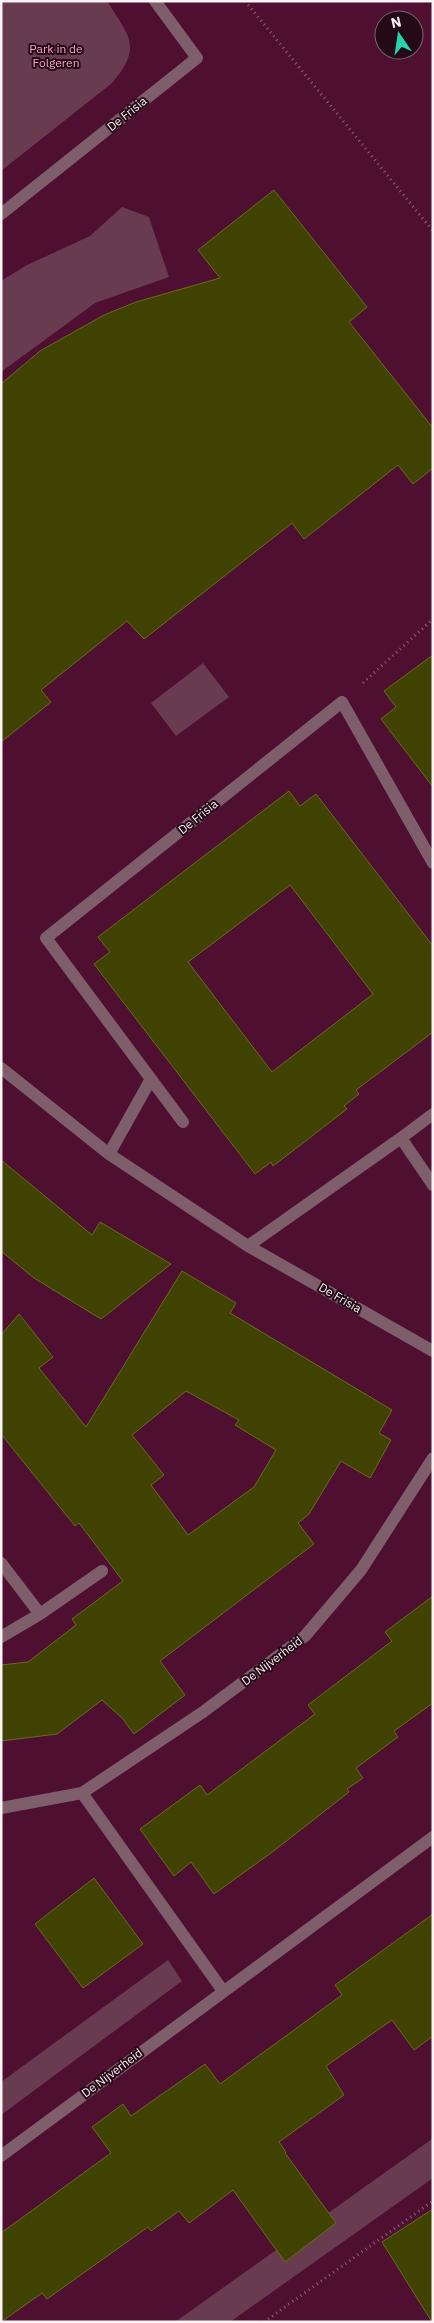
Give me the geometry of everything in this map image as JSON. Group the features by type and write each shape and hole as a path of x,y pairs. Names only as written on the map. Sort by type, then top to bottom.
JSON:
{"street":[{"name":"De Frisia","path":"1,214 197,58 155,1"},
{"name":"De Frisia","path":"183,1122 46,938 342,702"},
{"path":"342,702 433,863"},
{"name":"De Frisia","path":"1,1068 109,1154 248,1246 433,1351"},
{"path":"109,1154 151,1079"},
{"path":"248,1246 433,1114"},
{"path":"401,1138 433,1185"},
{"name":"De Nijverheid","path":"1,1808 82,1793 203,1712 305,1636 361,1570 433,1458"},
{"path":"1,1563 40,1614"},
{"path":"1,1637 40,1614 102,1571"},
{"path":"82,1793 222,1991"},
{"name":"De Nijverheid","path":"1,2156 433,1837"}],"path":[{"path":"245,1 433,231"},
{"path":"342,702 433,619"},
{"path":"264,2322 433,2201"}],"green space":[{"name":"Park in de Folgeren","path":"1,1 107,1 126,33 130,50 122,71 112,83 1,171"},
{"path":"122,207 149,217 169,277 95,303 1,372 1,281 27,265 90,236"},
{"path":"203,663 229,697 176,736 151,703"},
{"path":"168,1960 182,1981 1,2115 1,2082"},
{"path":"432,2139 433,2178 230,2322 175,2322"}],"building":[{"path":"274,190 367,307 349,322 433,428 433,468 413,484 398,465 304,539 292,523 144,639 127,621 41,690 51,702 1,742 1,384 40,351 104,315 136,302 220,278 198,250"},
{"path":"433,655 433,787 381,719 396,707 384,691"},
{"path":"289,791 300,806 316,794 433,946 433,1032 356,1090 359,1094 344,1106 347,1109 273,1166 271,1162 255,1174 94,964 110,952 98,937","holes":["290,885 373,994 272,1072 188,962"]},
{"path":"1,1160 92,1235 100,1222 171,1264 101,1319 34,1278 1,1251"},
{"path":"182,1271 236,1303 230,1313 392,1410 379,1433 391,1440 370,1478 341,1461 309,1514 298,1523 314,1544 160,1661 185,1695 134,1734 123,1719 102,1700 57,1734 1,1741 1,1665 28,1662 76,1625 72,1619 123,1581 79,1523 75,1526 1,1434 1,1335 19,1314 53,1357 39,1368 86,1427","holes":["186,1391 239,1420 235,1425 276,1450 254,1487 188,1535 151,1485 164,1475 132,1435"]},
{"path":"433,1596 433,1703 394,1731 398,1737 356,1768 363,1778 347,1789 349,1792 271,1853 214,1894 191,1862 174,1876 140,1829 200,1785 207,1795 315,1714 308,1705 392,1641 385,1632"},
{"path":"94,1878 143,1944 83,1988 35,1924"},
{"path":"433,1914 433,2036 414,2050 392,2020 326,2066 344,2095 279,2142 336,2223 285,2262 233,2190 189,2223 179,2211 151,2231 148,2227 47,2299 42,2293 1,2322 1,2233 111,2153 92,2127 123,2104 131,2116 205,2064 220,2084 342,1995 335,1985"},
{"path":"433,2209 433,2322 432,2322 382,2242"}]}
